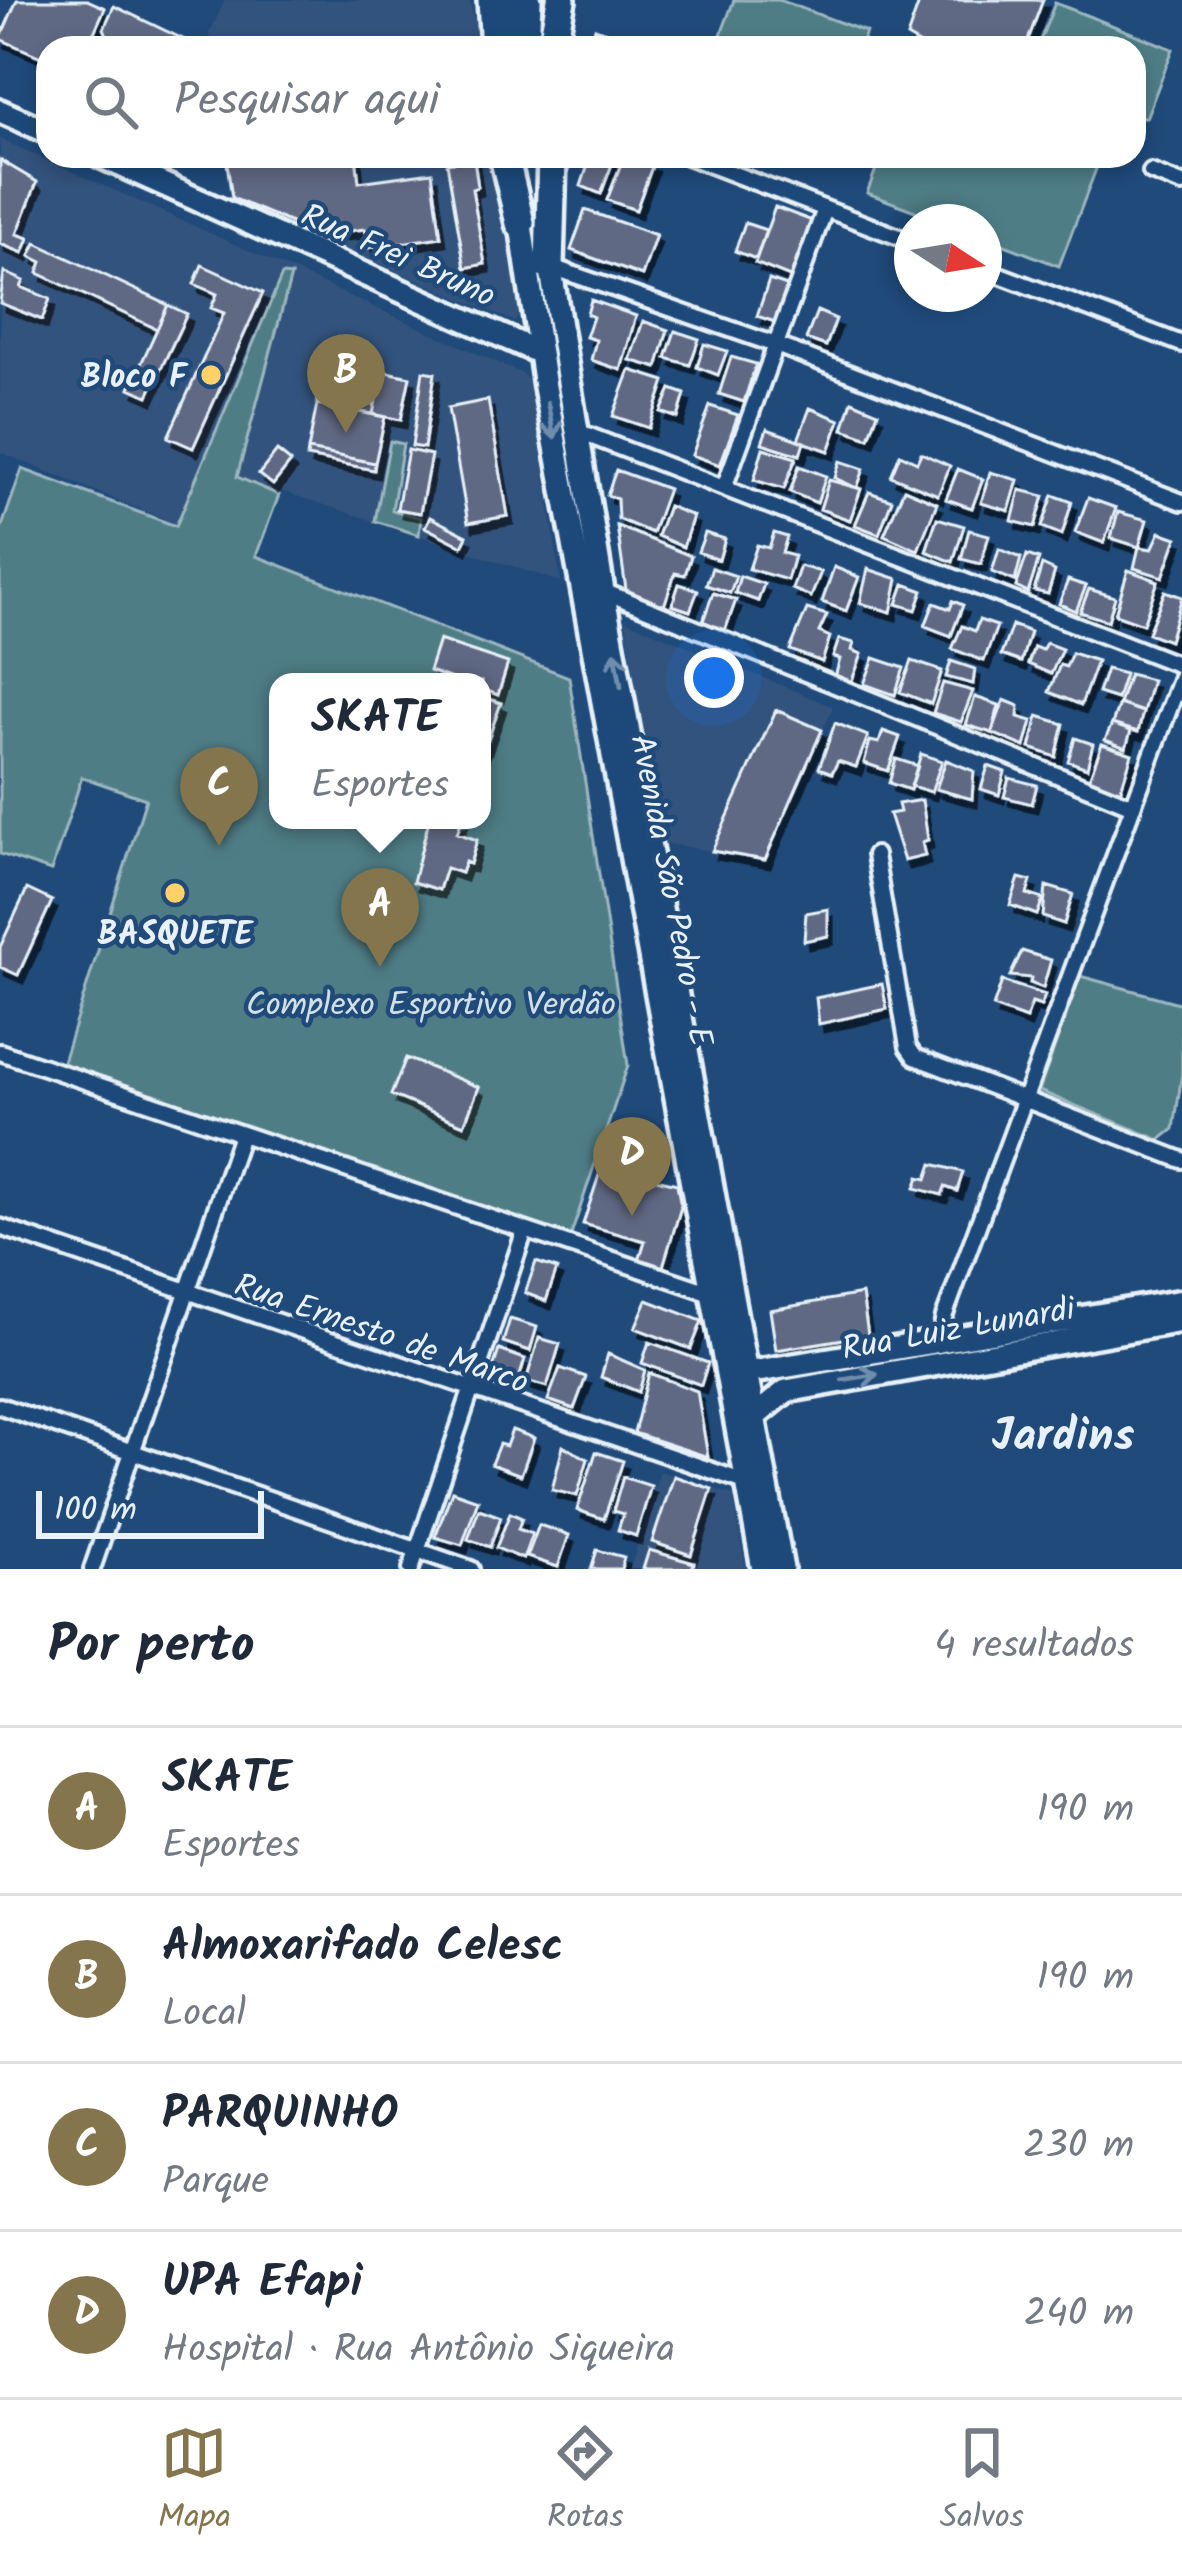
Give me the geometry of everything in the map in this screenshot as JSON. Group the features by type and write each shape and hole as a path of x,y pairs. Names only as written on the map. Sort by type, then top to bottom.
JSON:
{"highway":[{"path":"492,0 494,36"},
{"path":"554,36 561,0"},
{"path":"507,168 520,223"},
{"path":"549,266 552,168"}],"main road":[{"path":"510,0 510,36"},
{"path":"528,36 530,0"},
{"path":"0,111 36,127"},
{"name":"Rua Frei Bruno","path":"127,168 540,353"},
{"name":"Avenida São Pedro - E","path":"517,168 520,223 540,353 764,1569"},
{"name":"Avenida São Pedro - E","path":"539,168 549,266 603,591 782,1569"},
{"name":"Rua Luiz Lunardi","path":"754,1417 786,1391 1182,1300"},
{"name":"Rua Luiz Lunardi","path":"746,1373 939,1355 1182,1322"}],"street":[{"path":"718,168 894,235"},
{"path":"1151,172 1182,184"},
{"path":"724,488 825,209"},
{"path":"549,266 776,345 1182,502"},
{"path":"1002,276 1182,344"},
{"path":"577,431 1182,670 1022,1102 939,1355"},
{"path":"603,591 1133,806"},
{"path":"875,855 908,1046 931,1066 1182,1160"},
{"path":"0,1052 714,1294"},
{"path":"92,1569 241,1136"},
{"name":"Rua Ernesto de Marco","path":"0,1227 469,1392 748,1483"},
{"path":"411,1569 524,1233"},
{"path":"0,1406 471,1569"}],"shaded area":[{"path":"225,0 469,0 479,36 209,36"},
{"path":"0,139 36,155 36,168 65,168 523,374 531,384 561,582 281,491 255,556 0,452"},
{"path":"226,168 495,168 520,313 515,322 230,199"},
{"path":"625,620 833,707 765,860 663,843"},
{"path":"660,1471 733,1495 746,1569 630,1569"}],"green space":[{"path":"734,0 779,0 866,32 864,36 720,36"},
{"path":"1055,3 1140,36 1042,36"},
{"path":"1146,38 1173,49 1146,118"},
{"path":"876,168 1096,168 1059,266 1002,244 1002,204 896,204 867,193"},
{"name":"Complexo Esportivo Verdão","path":"282,275 291,276 237,477 279,495 256,556 569,677 628,1065 568,1244 60,1071 146,799 82,777 51,871 0,854 0,532 22,469 176,526"},
{"path":"390,441 403,444 392,510 421,518 419,535 375,521"},
{"path":"1080,976 1182,1004 1182,1073 1174,1129 1160,1140 1039,1091"}],"building":[{"path":"17,0 87,0 105,8 92,36 36,36 36,55 0,39"},
{"path":"920,0 1043,0 1030,36 907,36"},
{"path":"114,6 176,36 107,36 104,28"},
{"path":"595,28 617,36 592,36"},
{"path":"0,160 37,182 17,234 29,238 23,253 0,244"},
{"path":"228,168 357,168 359,182 432,172 441,237 368,248 365,229 320,235 232,198"},
{"path":"448,168 475,168 478,187 472,189 485,264 465,268"},
{"path":"587,168 611,168 601,194 581,186"},
{"path":"619,168 652,168 636,210 607,200"},
{"path":"775,207 818,223 795,279 755,263"},
{"path":"585,210 656,235 642,276 571,250"},
{"path":"745,223 766,230 756,259 735,251"},
{"path":"36,243 168,305 157,329 38,273 42,262 30,256"},
{"name":"Bloco F","path":"202,265 263,293 193,448 168,437 224,313 211,308 217,294 194,284"},
{"path":"4,272 24,281 21,287 50,299 42,320 0,303"},
{"path":"769,280 790,287 778,323 757,316"},
{"path":"591,300 636,316 621,370 591,360 596,340 586,337 593,317 587,314"},
{"path":"168,305 187,314 148,396 130,388"},
{"path":"817,311 836,319 826,346 806,339"},
{"path":"643,321 668,330 657,368 630,360"},
{"path":"675,331 699,339 690,365 666,358"},
{"path":"704,344 727,351 718,375 697,367"},
{"path":"731,357 756,364 744,402 719,394"},
{"path":"630,370 665,381 649,428 613,416"},
{"path":"382,371 410,377 401,420 373,414"},
{"path":"423,371 435,373 424,448 412,446"},
{"path":"671,389 685,394 678,418 661,412"},
{"path":"319,393 375,404 373,414 317,404"},
{"path":"488,400 508,516 468,523 448,408"},
{"path":"852,401 878,412 869,438 843,429"},
{"path":"317,404 385,417 375,463 308,450"},
{"path":"710,406 738,415 720,465 692,455"},
{"path":"810,408 840,420 829,451 798,440"},
{"path":"767,429 804,442 800,455 762,443"},
{"path":"763,448 796,458 784,489 754,480"},
{"path":"308,450 375,463 374,470 307,457"},
{"path":"408,450 431,455 420,513 397,509"},
{"path":"277,451 291,462 273,485 259,474"},
{"path":"921,453 950,466 938,495 891,476 900,454 917,462"},
{"path":"840,461 864,469 857,488 835,478"},
{"path":"799,466 826,476 817,503 790,492"},
{"path":"958,469 983,479 972,508 946,499"},
{"path":"616,470 668,489 652,533 618,519 617,499 607,495"},
{"path":"990,472 1018,480 1009,511 981,503"},
{"path":"829,480 861,489 850,520 820,509"},
{"path":"904,489 937,503 918,550 884,535"},
{"path":"1020,490 1044,496 1035,527 1012,521"},
{"path":"869,492 892,500 879,534 855,525"},
{"path":"1053,495 1072,502 1062,535 1042,527"},
{"path":"1088,498 1116,508 1104,543 1075,532"},
{"path":"668,506 693,516 683,547 657,536"},
{"path":"1118,512 1147,520 1139,547 1111,538"},
{"path":"430,517 467,536 462,546 425,527"},
{"path":"937,518 964,526 953,562 926,551"},
{"path":"617,526 691,556 685,575 675,573 664,606 626,590"},
{"path":"969,530 989,535 981,564 961,559"},
{"path":"1160,532 1177,538 1163,577 1134,568 1139,547 1152,549"},
{"path":"705,533 725,539 719,560 698,552"},
{"path":"774,533 787,537 782,553 794,556 787,580 749,569 757,545 769,548"},
{"path":"999,549 1021,558 1015,581 992,572"},
{"path":"1027,555 1039,559 1028,593 1016,587"},
{"path":"1042,565 1055,571 1048,594 1034,591"},
{"path":"800,566 821,572 811,597 792,589"},
{"path":"834,567 859,577 846,611 822,602"},
{"path":"712,568 736,576 730,593 706,585"},
{"path":"868,569 898,579 891,612 860,603"},
{"path":"1128,570 1158,581 1143,624 1115,614"},
{"path":"740,576 764,584 758,601 735,593"},
{"path":"1068,580 1086,586 1076,611 1059,604"},
{"path":"679,584 698,590 690,611 672,605"},
{"path":"904,584 923,591 916,610 897,604"},
{"path":"1089,589 1115,597 1108,621 1080,612"},
{"path":"1165,591 1182,597 1169,641 1148,633"},
{"path":"713,593 736,600 725,631 703,621"},
{"path":"953,601 963,605 951,636 925,626 934,603 950,609"},
{"path":"807,609 827,615 819,632 830,637 822,662 790,650"},
{"path":"979,620 997,626 984,661 952,649 962,626 975,631"},
{"path":"1012,625 1030,632 1021,662 1001,655"},
{"path":"839,639 854,643 852,650 862,654 851,683 835,677 840,659 833,657"},
{"path":"439,640 508,663 498,695 491,692 491,673 429,671"},
{"path":"1046,643 1062,649 1051,674 1028,664 1034,647 1042,650"},
{"path":"1072,653 1097,661 1081,705 1049,692 1060,665 1066,667"},
{"path":"874,658 904,668 895,695 864,684"},
{"path":"912,661 942,671 931,704 900,692"},
{"path":"951,661 975,669 973,684 946,677"},
{"path":"1106,669 1125,674 1117,699 1098,693"},
{"path":"1129,674 1152,680 1143,712 1119,704"},
{"path":"943,683 973,691 961,722 933,713"},
{"path":"975,697 999,705 992,733 966,725"},
{"path":"491,700 501,703 491,731"},
{"path":"1004,700 1019,706 1018,717 1032,721 1025,747 992,733"},
{"path":"1119,704 1143,712 1138,732 1112,724"},
{"path":"776,710 822,730 765,860 712,851"},
{"path":"1038,716 1064,724 1056,757 1030,748"},
{"path":"835,723 868,736 856,767 838,761 832,773 819,768"},
{"path":"1112,724 1131,731 1126,748 1105,740"},
{"path":"883,731 900,737 888,771 864,763 870,741 879,743"},
{"path":"1075,738 1093,744 1087,768 1068,761"},
{"path":"1102,744 1132,754 1120,792 1089,779"},
{"path":"921,754 942,761 931,792 911,786"},
{"path":"896,759 918,766 910,790 889,783"},
{"path":"946,760 974,771 972,799 936,789"},
{"path":"988,766 1005,772 999,795 981,789"},
{"path":"1009,778 1037,785 1032,804 1004,797"},
{"path":"922,800 928,840 922,842 925,856 904,861 889,814 900,812 898,804"},
{"path":"427,829 459,829 457,833 477,840 470,864 465,862 461,873 446,868 439,890 413,882"},
{"path":"1019,878 1031,881 1027,894 1043,899 1037,915 1010,905"},
{"path":"1046,886 1073,894 1064,924 1043,917"},
{"path":"27,889 52,901 18,975 0,967 0,947"},
{"path":"828,909 828,936 804,941 806,913"},
{"path":"1022,951 1051,960 1043,988 1030,983 1031,978 1010,976"},
{"path":"1002,981 1045,995 1041,1006 1032,1003 1026,1019 993,1007"},
{"path":"882,984 887,1009 819,1024 816,998"},
{"path":"406,1058 479,1087 464,1125 391,1095"},
{"path":"932,1164 963,1172 957,1191 945,1187 942,1195 915,1188 919,1177 927,1179"},
{"path":"602,1166 677,1184 681,1207 661,1273 637,1267 645,1241 583,1224"},
{"path":"536,1262 557,1269 546,1301 525,1293"},
{"path":"862,1294 868,1335 776,1350 770,1310"},
{"path":"647,1300 702,1321 691,1349 635,1328"},
{"path":"510,1319 537,1327 530,1351 503,1342"},
{"path":"539,1338 560,1344 547,1387 526,1381"},
{"path":"649,1342 708,1363 701,1385 642,1363"},
{"path":"499,1350 525,1359 517,1386 490,1377"},
{"path":"608,1354 645,1370 639,1392 601,1377"},
{"path":"560,1368 586,1377 574,1409 548,1400"},
{"path":"649,1373 697,1391 708,1457 634,1433"},
{"path":"512,1430 534,1438 521,1475 491,1464 499,1444 506,1446"},
{"path":"563,1446 588,1459 577,1496 552,1490"},
{"path":"596,1452 623,1461 604,1519 577,1510"},
{"path":"674,1476 712,1489 691,1555 652,1542"},
{"path":"623,1477 651,1486 636,1536 618,1530 623,1514 613,1511"},
{"path":"452,1491 478,1500 462,1545 435,1537"},
{"path":"479,1509 501,1517 490,1547 468,1539"},
{"path":"510,1513 522,1518 518,1529 532,1534 523,1559 496,1548"},
{"path":"539,1525 569,1535 558,1567 527,1557"},
{"path":"597,1550 624,1557 621,1569 591,1569"},
{"path":"649,1550 694,1563 692,1569 643,1569"}],"place":[{"name":"Bloco F","path":"211,375"},
{"name":"Almoxarifado Celesc","path":"346,433"},
{"name":"PARQUINHO","path":"219,846"},
{"name":"BASQUETE","path":"175,893"},
{"name":"SKATE","path":"380,967"},
{"name":"UPA Efapi","path":"632,1216"}],"district":[{"name":"Jardins","path":"1063,1434"}]}
